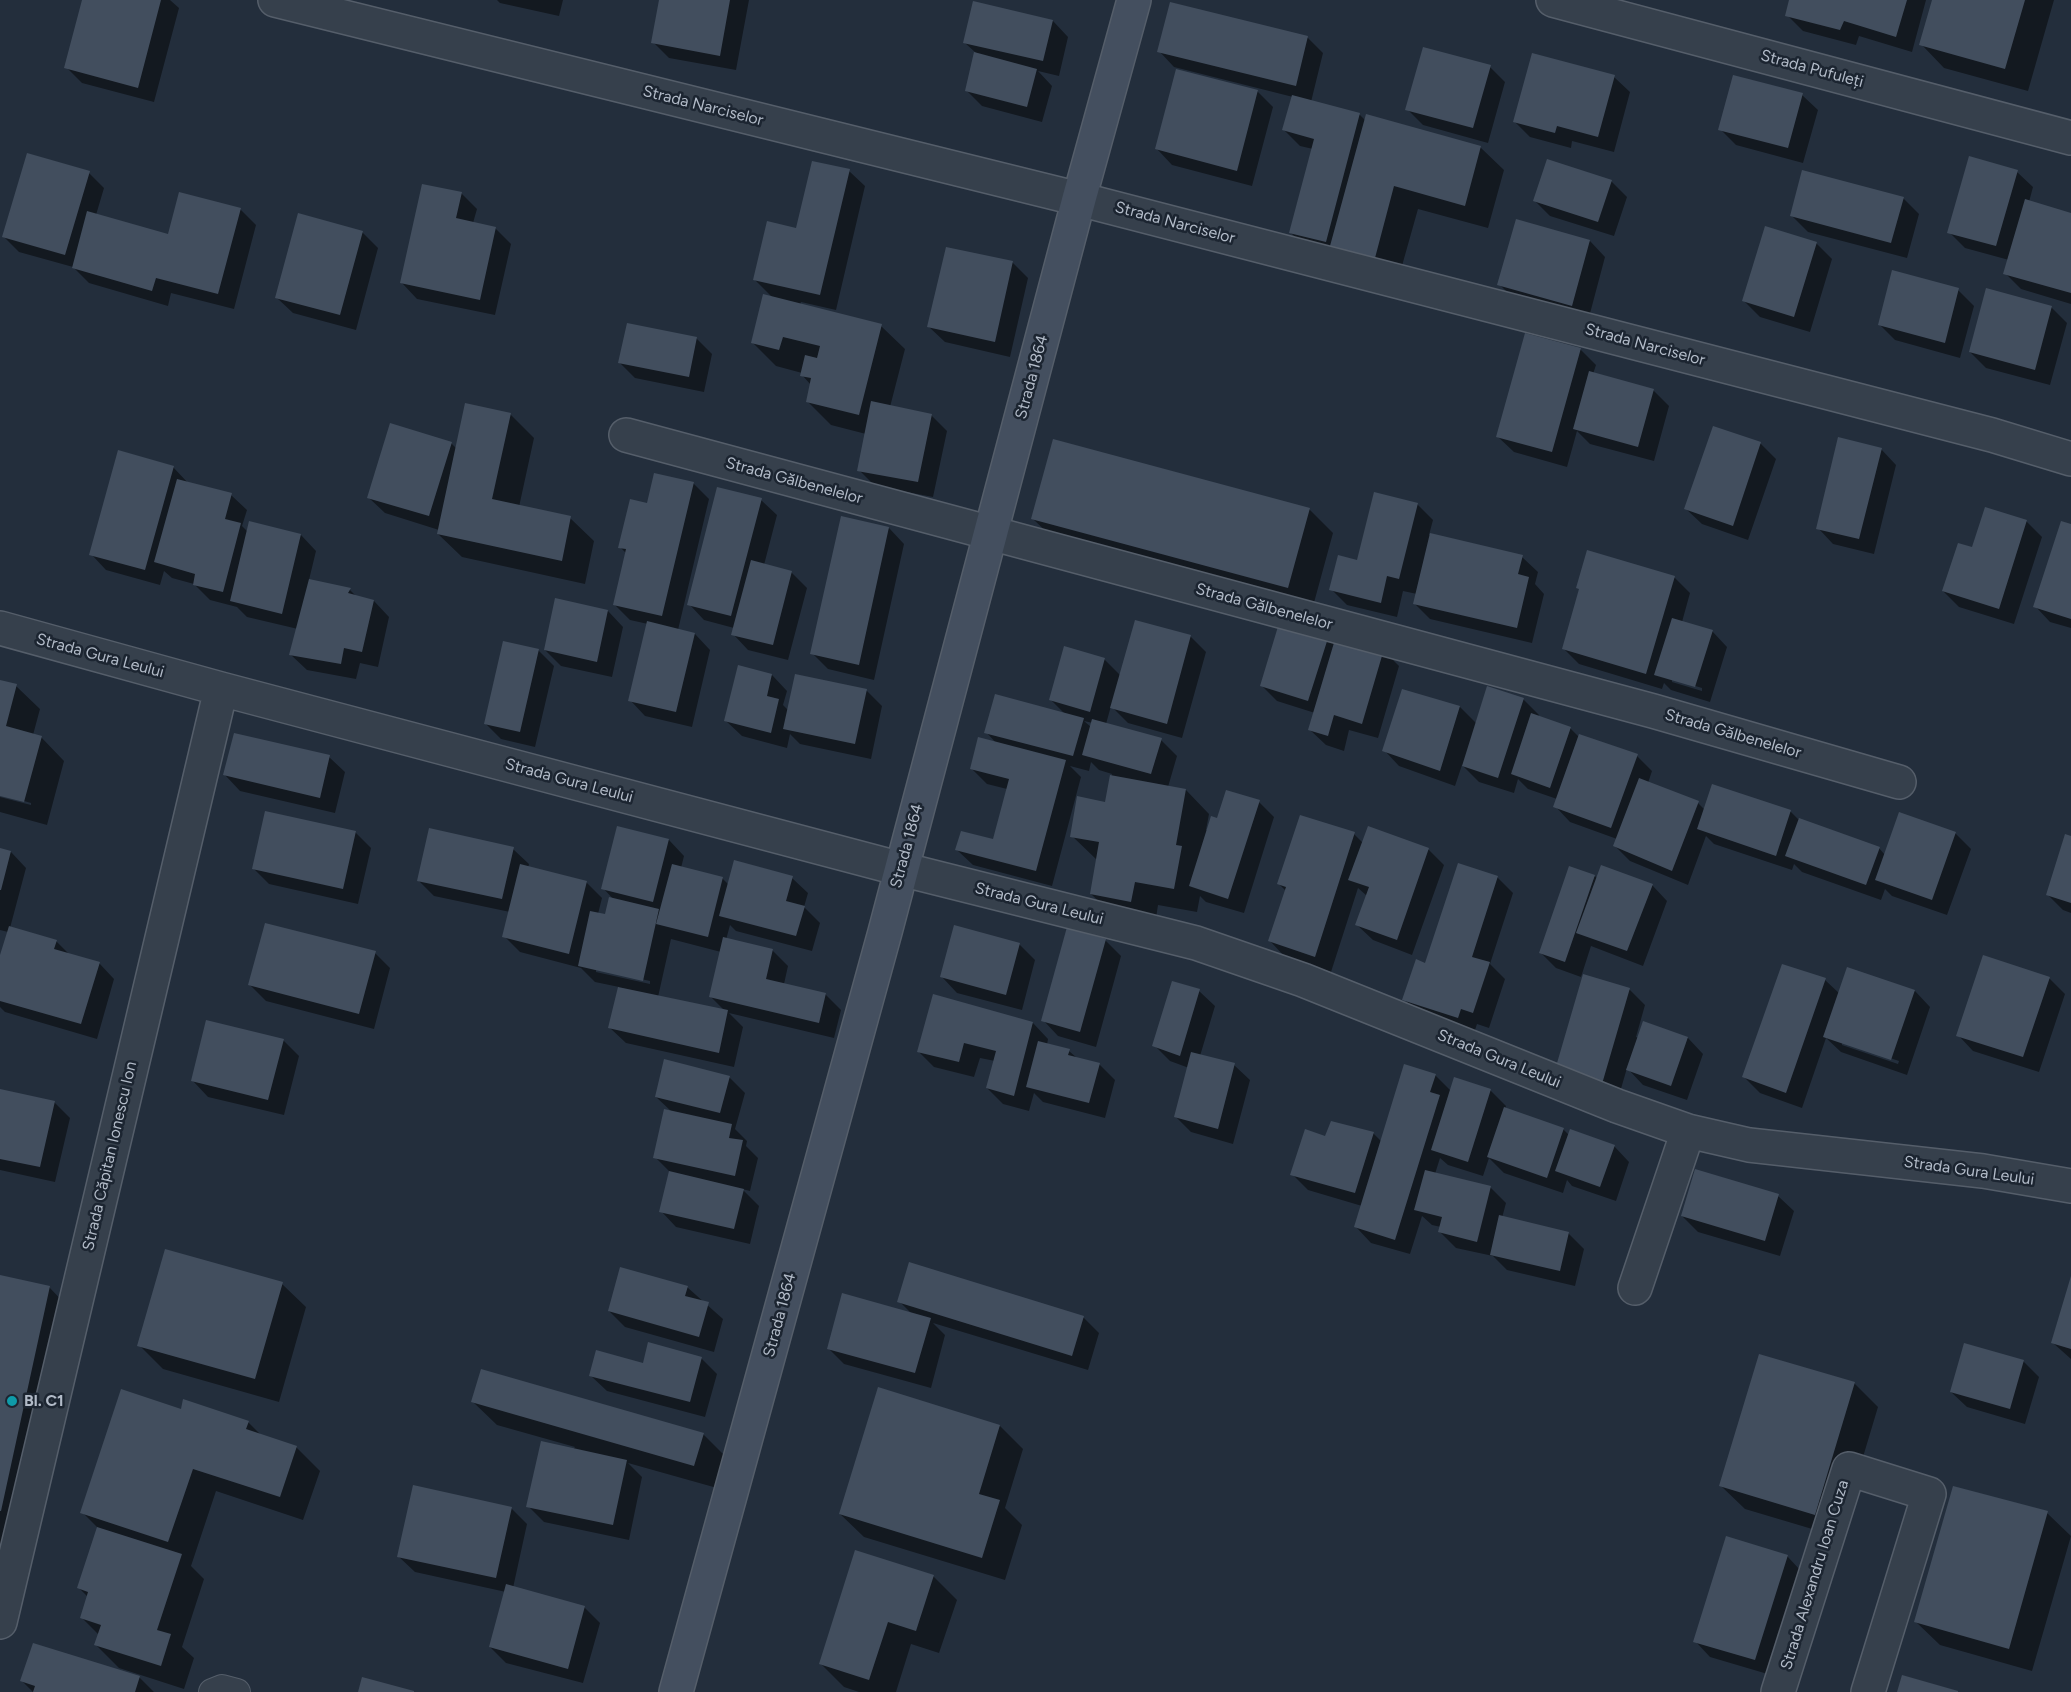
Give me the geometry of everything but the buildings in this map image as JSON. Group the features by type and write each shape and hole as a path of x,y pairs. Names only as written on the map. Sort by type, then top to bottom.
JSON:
{"street":[{"name":"Strada Narciselor","path":"275,0 1079,199 1992,435 2071,459"},
{"name":"Strada 1864","path":"676,1692 885,932 1134,0"},
{"name":"Strada Pufuleți","path":"1552,0 2071,138"},
{"name":"Strada Gălbenelelor","path":"626,435 1653,711 1899,782"},
{"name":"Strada Gura Leului","path":"0,628 221,689 901,869 1196,943 1303,980 1617,1106 1688,1131 1749,1145 1983,1172 2071,1186"},
{"name":"Strada Căpitan Ionescu Ion","path":"0,1622 221,689"},
{"path":"1635,1288 1688,1131"},
{"name":"Strada Alexandru Ioan Cuza","path":"1779,1692 1849,1469 1929,1494 1868,1692"}],"lane":[{"path":"212,1692 222,1688 237,1692"}],"place":[{"name":"Bl. C1","path":"12,1401"}]}
